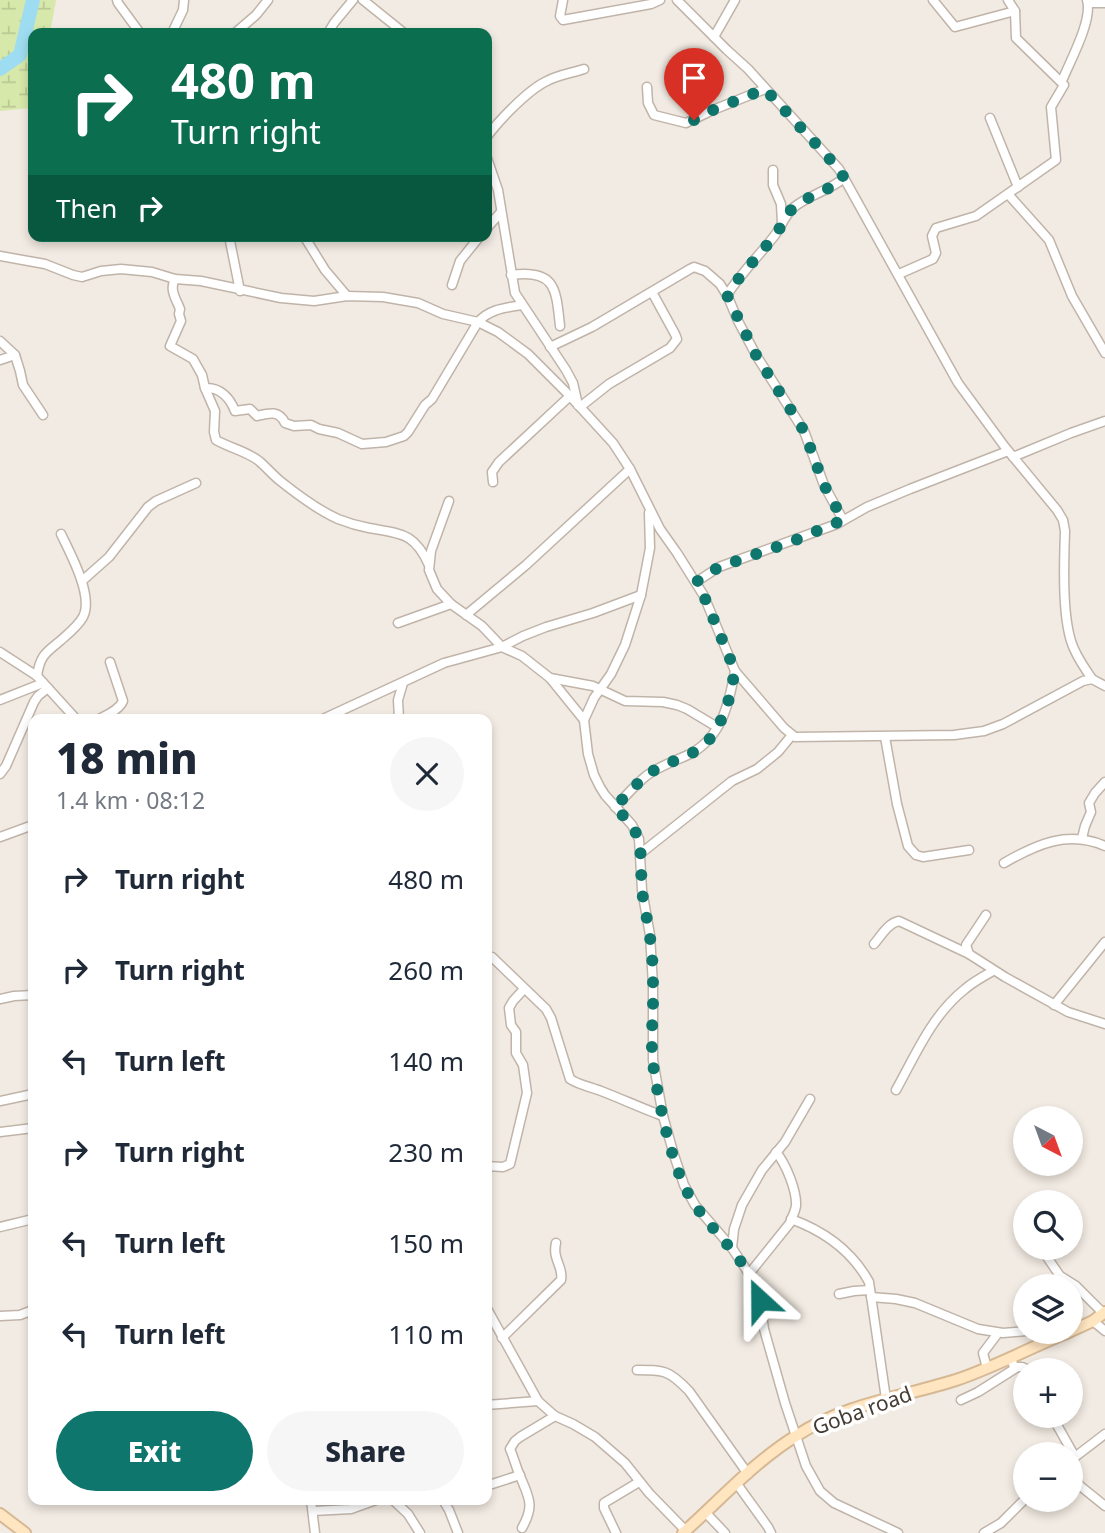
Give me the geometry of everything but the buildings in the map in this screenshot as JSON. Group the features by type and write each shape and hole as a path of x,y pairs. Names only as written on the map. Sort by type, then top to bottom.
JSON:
{"street":[{"path":"117,0 136,28"},
{"path":"174,28 184,0"},
{"path":"241,28 268,0"},
{"path":"331,28 353,0"},
{"path":"363,0 398,28"},
{"path":"562,0 559,16 563,20 651,4 660,0"},
{"path":"677,0 748,69 839,169 958,383 1057,510 1065,531 1066,617 1071,640 1079,660 1092,679 1105,686"},
{"path":"714,37 735,0"},
{"path":"933,0 955,27 1015,11"},
{"path":"899,274 936,256 932,236 936,228 976,216 1056,160 1051,107 1064,85 1016,38 1015,11 1008,0"},
{"path":"1062,81 1084,27 1088,1 1105,2"},
{"path":"492,131 538,86 550,79 584,69"},
{"path":"647,87 648,103 654,115 686,124 765,89"},
{"path":"990,118 1018,187"},
{"path":"773,170 773,185 781,204 782,226"},
{"path":"492,174 498,190 515,293 560,360 573,383 579,406"},
{"path":"727,295 740,275 782,226 790,211 815,193 838,184 844,178"},
{"path":"1008,194 1049,240 1072,296 1105,353"},
{"path":"492,223 502,212"},
{"path":"230,242 240,291"},
{"path":"308,242 325,270 347,296"},
{"path":"452,285 460,261 475,242"},
{"path":"0,257 45,264 82,277 121,269 152,272 175,279 201,281 281,299 314,302 347,296 383,297 418,303 443,314 478,322 514,343 570,396 613,443 630,469 660,529 704,596 735,671 792,735 885,737 954,735 984,731 1003,724 1074,685 1092,679"},
{"path":"550,347 592,327 694,267 705,271 714,277 727,295 756,355 804,431 824,485 843,520"},
{"path":"511,275 536,273 548,281 557,296 560,326"},
{"path":"175,279 172,284 181,321 170,346 194,359 202,375 215,411 216,440 258,460 280,481 335,517 368,528 403,534 417,545 429,565"},
{"path":"579,406 675,343 675,334 652,292"},
{"path":"205,388 210,387 222,392 232,402 235,411 250,410 257,416 276,414 282,417 285,423 295,426 312,425 362,444 392,440 408,432 485,314 494,309 522,305"},
{"path":"0,341 15,355 23,385 43,415"},
{"path":"0,360 15,355"},
{"path":"493,482 492,472 499,462 570,396"},
{"path":"696,582 719,567 791,542 910,489 1105,421"},
{"path":"467,615 526,565 630,469"},
{"path":"82,581 109,558 156,500 196,483"},
{"path":"449,501 431,551 429,565 437,589 451,604 482,626 502,647 522,656 550,678 584,720"},
{"path":"649,510 650,548 641,595 625,645 584,720 588,754 594,775 605,795 632,825 639,839 642,890 650,935 653,1060 663,1116 684,1185 695,1205 732,1248 755,1283 764,1329 796,1436 812,1479 826,1498 885,1530 898,1533"},
{"path":"29,714 43,682 40,661 84,615 82,581 61,534"},
{"path":"334,714 444,663 502,647 545,627 641,595"},
{"path":"398,623 451,604"},
{"path":"0,652 43,682 72,714"},
{"path":"108,714 117,709 122,701 110,662"},
{"path":"615,807 645,776 694,752 709,740 726,712 735,671"},
{"path":"550,678 587,685 625,701 677,705 717,727"},
{"path":"0,700 43,682"},
{"path":"398,714 403,683"},
{"path":"0,775 28,716"},
{"path":"640,854 732,780 757,769 778,752 792,735"},
{"path":"885,737 908,846 916,855 923,857 969,850"},
{"path":"1082,838 1091,812 1089,803 1105,782"},
{"path":"0,837 28,827"},
{"path":"1004,863 1045,843 1064,839 1082,838 1105,846"},
{"path":"969,954 966,946 986,915"},
{"path":"874,944 893,922 899,921 969,954 993,971 1068,1013 1105,1024"},
{"path":"1054,1005 1105,942"},
{"path":"492,957 546,1009 556,1031 570,1079 663,1116"},
{"path":"896,1090 923,1038 954,999 967,987 993,971"},
{"path":"492,1166 510,1164 526,1101 523,1065 516,1053 516,1032 509,1015 511,1004 524,989"},
{"path":"0,999 28,995"},
{"path":"0,1101 28,1095"},
{"path":"732,1248 741,1205 762,1170 785,1142 810,1099"},
{"path":"0,1132 28,1129"},
{"path":"749,1274 791,1219 796,1203 786,1168 776,1152"},
{"path":"791,1219 819,1231 839,1244 869,1282 886,1399"},
{"path":"0,1227 28,1220"},
{"path":"502,1338 561,1280 563,1276 554,1252 555,1243"},
{"path":"1049,1260 1060,1276 1076,1286 1104,1313"},
{"path":"839,1294 854,1291 906,1300 978,1329 998,1333 1013,1332"},
{"path":"0,1316 28,1312"},
{"name":"Goba road","path":"1083,1325 1104,1313"},
{"path":"492,1319 538,1401 555,1416 595,1437 625,1463 684,1532"},
{"path":"1093,1321 1105,1331"},
{"path":"987,1368 983,1353 998,1333"},
{"name":"Goba road","path":"1021,1358 1045,1344"},
{"path":"961,1399 978,1392 1013,1363"},
{"name":"Goba road","path":"684,1532 769,1455 825,1419 987,1368 1013,1363"},
{"path":"637,1370 667,1372 679,1381 748,1474"},
{"path":"492,1405 538,1401"},
{"path":"522,1528 527,1520 530,1502 510,1449 520,1437 555,1416"},
{"path":"1083,1452 1105,1434"},
{"path":"492,1484 520,1475"},
{"path":"616,1533 604,1503 639,1482"},
{"path":"737,1484 771,1533"},
{"path":"1083,1488 1105,1506"},
{"path":"312,1505 315,1533"},
{"path":"313,1511 351,1509 359,1505"},
{"path":"398,1505 408,1514 420,1533"},
{"path":"446,1505 458,1533"},
{"path":"984,1533 996,1527 1013,1511"},
{"path":"705,1512 725,1533"},
{"path":"0,1514 25,1533"}],"green space":[{"path":"0,0 56,0 51,28 28,28 28,108 0,111"}],"waterway":[{"path":"0,69 20,55 33,0"}],"route":[{"path":"694,120 765,89 839,169 844,178 838,184 815,193 790,211 776,234 740,275 727,295 756,355 804,431 824,485 843,520 791,542 719,567 696,582 735,671 726,712 709,740 694,752 645,776 615,807 632,825 639,839 642,890 650,935 653,1060 663,1116 674,1155 684,1185 695,1205 732,1248 755,1283 760,1300"}]}
